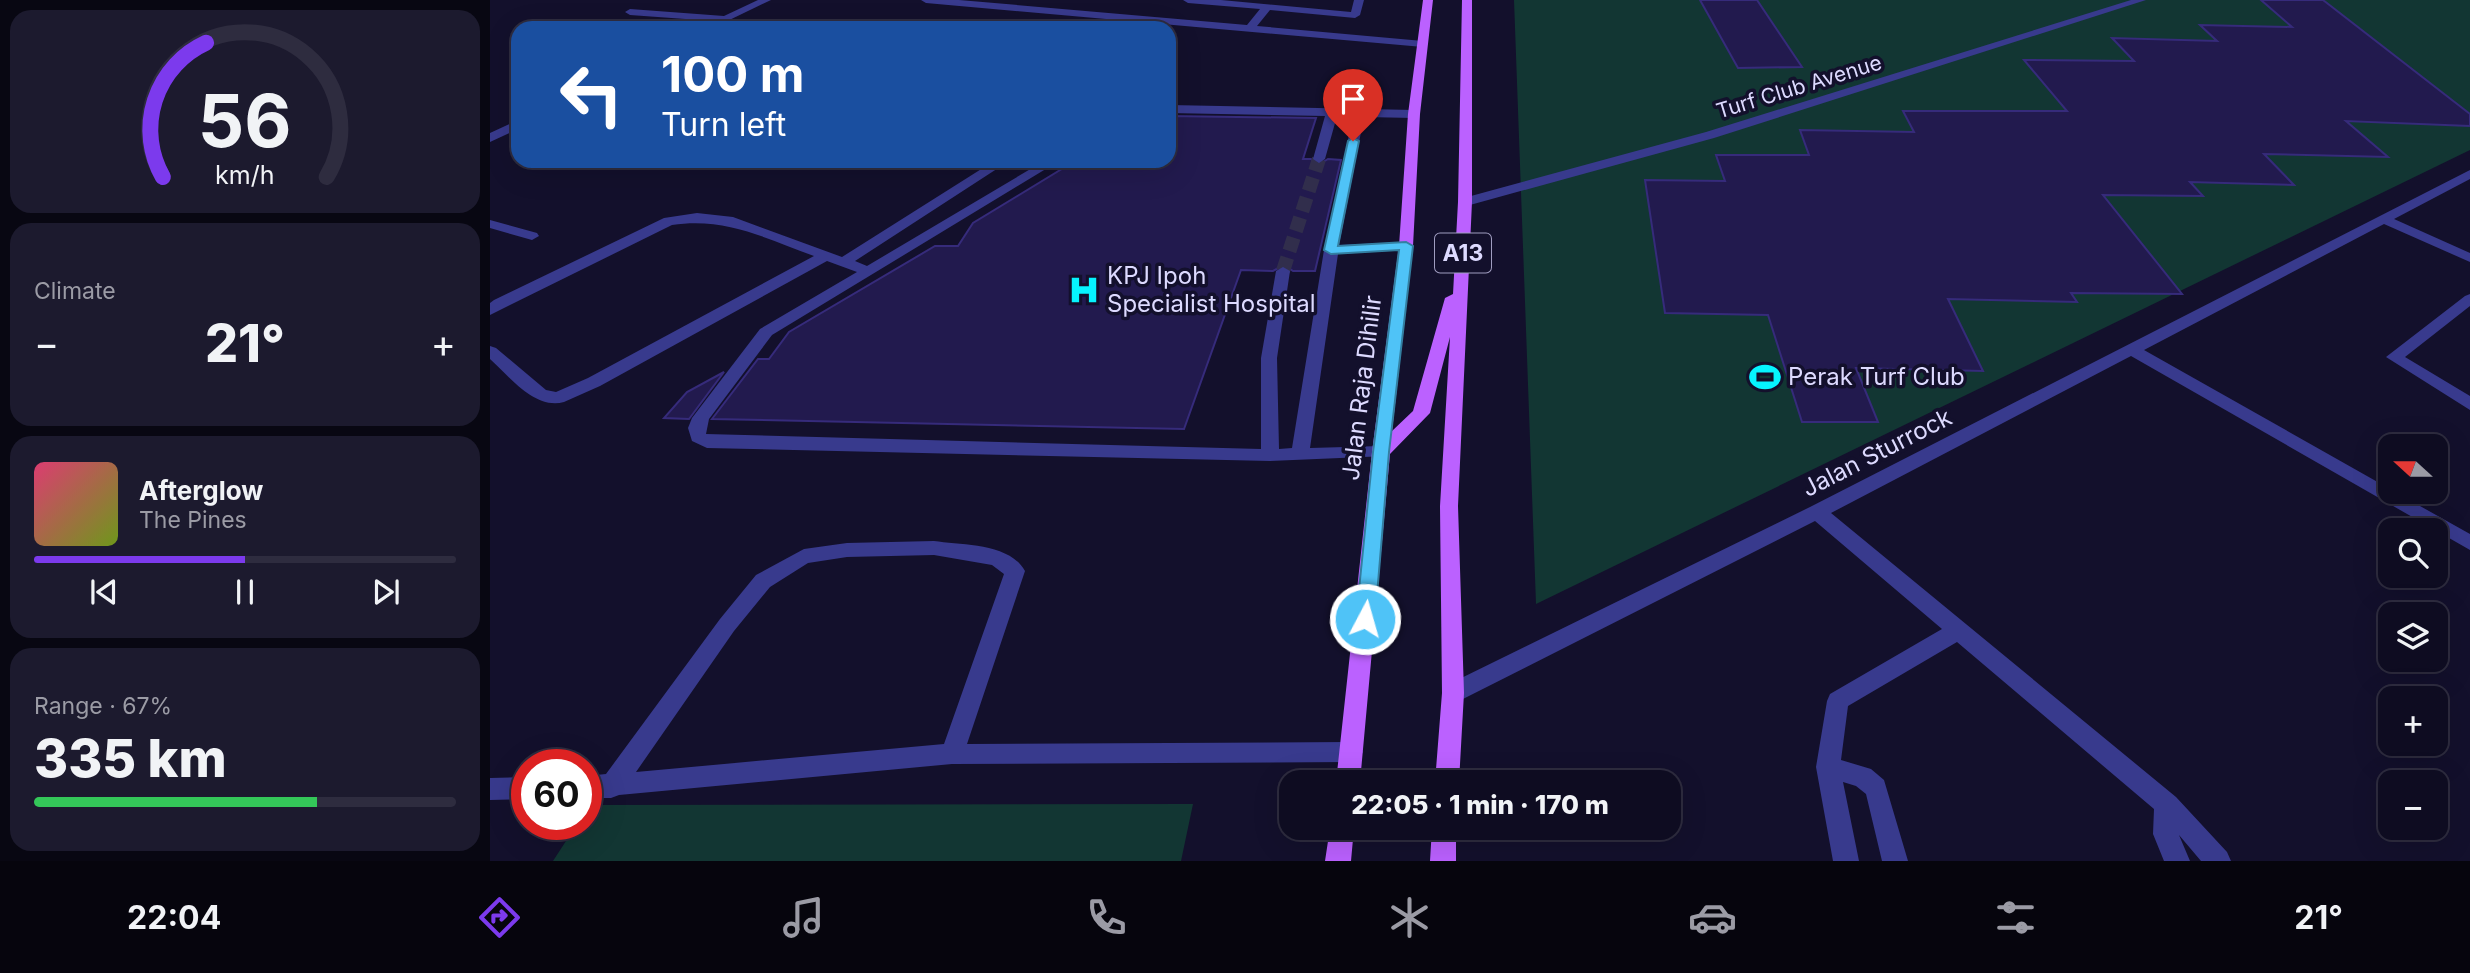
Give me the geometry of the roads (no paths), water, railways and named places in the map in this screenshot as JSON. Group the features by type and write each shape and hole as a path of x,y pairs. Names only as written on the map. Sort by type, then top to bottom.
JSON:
{"main road":[{"name":"Jalan Raja Dihilir","path":"1349,770 1381,452 1406,246 1414,114 1428,0"},
{"name":"A13","path":"1448,770 1452,693 1449,506 1465,202 1467,0"},
{"path":"1381,452 1421,414 1462,263"},
{"path":"1339,861 1341,840"},
{"path":"1443,861 1444,840"}],"street":[{"path":"721,21 766,0"},
{"path":"926,0 1163,21"},
{"path":"1188,0 1355,15 1359,0"},
{"name":"Turf Club Avenue","path":"1465,202 1710,135 2141,0"},
{"path":"1250,29 1267,7"},
{"path":"630,12 725,19"},
{"path":"1127,21 1131,18"},
{"path":"1176,22 1423,44"},
{"path":"1176,109 1414,114"},
{"path":"1319,159 1332,113"},
{"path":"1300,455 1331,250 1359,114"},
{"path":"490,138 511,128"},
{"path":"844,262 992,168"},
{"path":"1041,168 766,332 701,418 697,428 698,437 707,442 1270,455 1381,452"},
{"name":"Jalan Sturrock","path":"1452,693 1817,512 2470,174"},
{"path":"490,310 499,303 669,221 697,217 728,220 868,271"},
{"path":"2383,219 2470,258"},
{"path":"490,224 532,236"},
{"path":"1331,250 1406,246"},
{"path":"490,351 541,395 558,398 594,382 827,256"},
{"path":"1270,455 1269,358 1283,271"},
{"path":"2470,299 2394,357 2470,404"},
{"path":"2131,349 2470,543"},
{"path":"1817,512 2166,805 2218,861"},
{"path":"611,786 727,625 763,581 804,556 847,550 934,548 997,558 1015,571 952,754"},
{"path":"1846,861 1828,767 1838,701 1959,631"},
{"path":"602,786 952,754 1351,751"},
{"path":"1828,767 1863,777 1876,788 1895,861"},
{"path":"490,789 511,788"},
{"path":"2166,805 2162,819 2164,832 2177,861"}],"tunnel":[{"path":"1283,271 1319,159"}],"place":[{"name":"KPJ Ipoh Specialist Hospital","path":"1084,290"},
{"name":"Perak Turf Club","path":"1765,377"}]}
